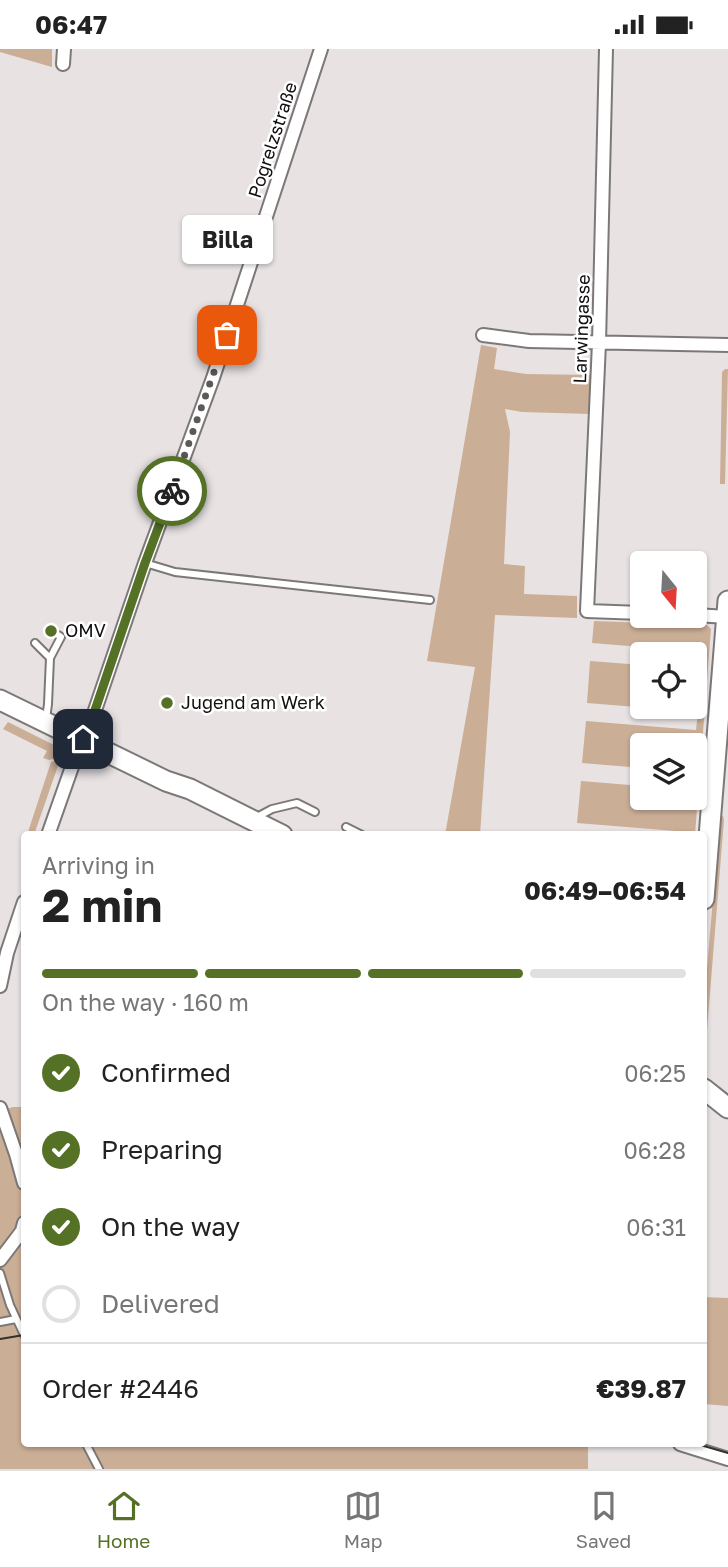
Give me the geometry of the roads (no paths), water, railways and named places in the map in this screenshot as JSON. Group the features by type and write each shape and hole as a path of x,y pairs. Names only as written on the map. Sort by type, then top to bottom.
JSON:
{"main road":[{"path":"707,879 719,801 728,601"},
{"path":"0,700 274,831"},
{"path":"707,1091 728,1108"},
{"path":"707,1105 728,1121"}],"street":[{"path":"63,64 64,49"},
{"name":"Pogrelzstraße","path":"49,831 91,722 213,377 321,49"},
{"name":"Larwingasse","path":"606,49 599,343 587,611 630,613"},
{"path":"483,335 529,341 728,345"},
{"path":"707,616 728,617"},
{"path":"0,986 4,952 21,910"},
{"path":"0,1108 21,1172"},
{"path":"0,1260 21,1232"},
{"path":"690,1447 728,1459"},
{"path":"706,1452 728,1450"}],"lane":[{"path":"145,563 175,572 430,600"},
{"path":"45,721 50,658 61,637 58,635"},
{"path":"35,643 50,658"},
{"path":"251,819 272,809 297,803 314,812"},
{"path":"346,827 354,831"},
{"path":"0,1273 21,1329"},
{"path":"0,1322 16,1319"},
{"path":"88,1447 99,1469"}],"tram line":[{"path":"0,1339 21,1336"},
{"path":"707,1447 728,1453"}],"place":[{"name":"Billa","path":"227,335"},
{"name":"OMV","path":"51,631"},
{"name":"Jugend am Werk","path":"167,703"}]}
